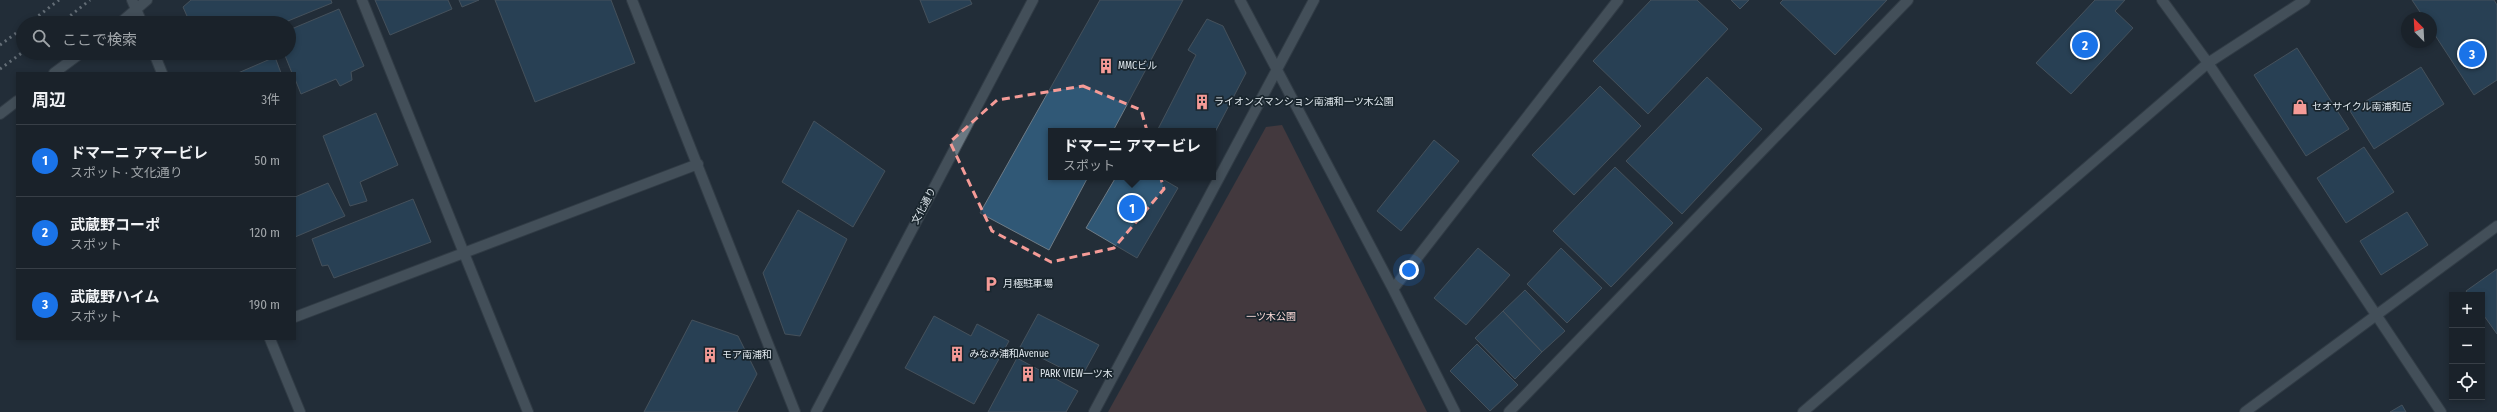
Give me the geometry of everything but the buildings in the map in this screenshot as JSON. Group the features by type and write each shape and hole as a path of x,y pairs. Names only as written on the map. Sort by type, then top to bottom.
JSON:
{"street":[{"path":"125,16 134,4 147,0"},
{"path":"362,0 528,412"},
{"path":"632,0 795,412"},
{"name":"文化通り","path":"816,412 1033,0"},
{"path":"1240,0 1278,69 1393,289 1455,412"},
{"path":"1094,412 1314,0"},
{"path":"1393,289 1618,0"},
{"path":"1509,412 1908,0"},
{"path":"2162,0 2208,63 2441,412"},
{"path":"1803,412 2208,63 2304,0"},
{"path":"134,4 139,16"},
{"path":"55,72 72,60"},
{"path":"157,60 162,72"},
{"path":"0,114 16,102"},
{"path":"296,317 698,164"},
{"path":"2246,412 2376,314 2497,226"},
{"path":"270,340 300,412"}],"highlighted area":[{"path":"1083,86 1141,110 1164,189 1114,248 1051,262 992,231 950,142 997,100"}],"green space":[{"name":"一ツ木公園","path":"1282,125 1427,412 1108,412 1266,127"}],"railway":[{"path":"38,16 59,0"},
{"path":"70,16 90,0"},
{"path":"0,45 16,33"},
{"path":"0,69 16,57"}],"place":[{"name":"武蔵野コーポ","path":"2085,45"},
{"name":"武蔵野ハイム","path":"2472,54"},
{"name":"MMCビル","path":"1106,66"},
{"name":"ライオンズマンション南浦和一ツ木公園","path":"1202,102"},
{"name":"セオサイクル南浦和店","path":"2300,107"},
{"name":"ドマーニ アマービレ","path":"1132,208"},
{"name":"月極駐車場","path":"991,284"},
{"name":"みなみ浦和Avenue","path":"957,354"},
{"name":"モア南浦和","path":"710,355"},
{"name":"PARK VIEW一ツ木","path":"1028,374"}]}
